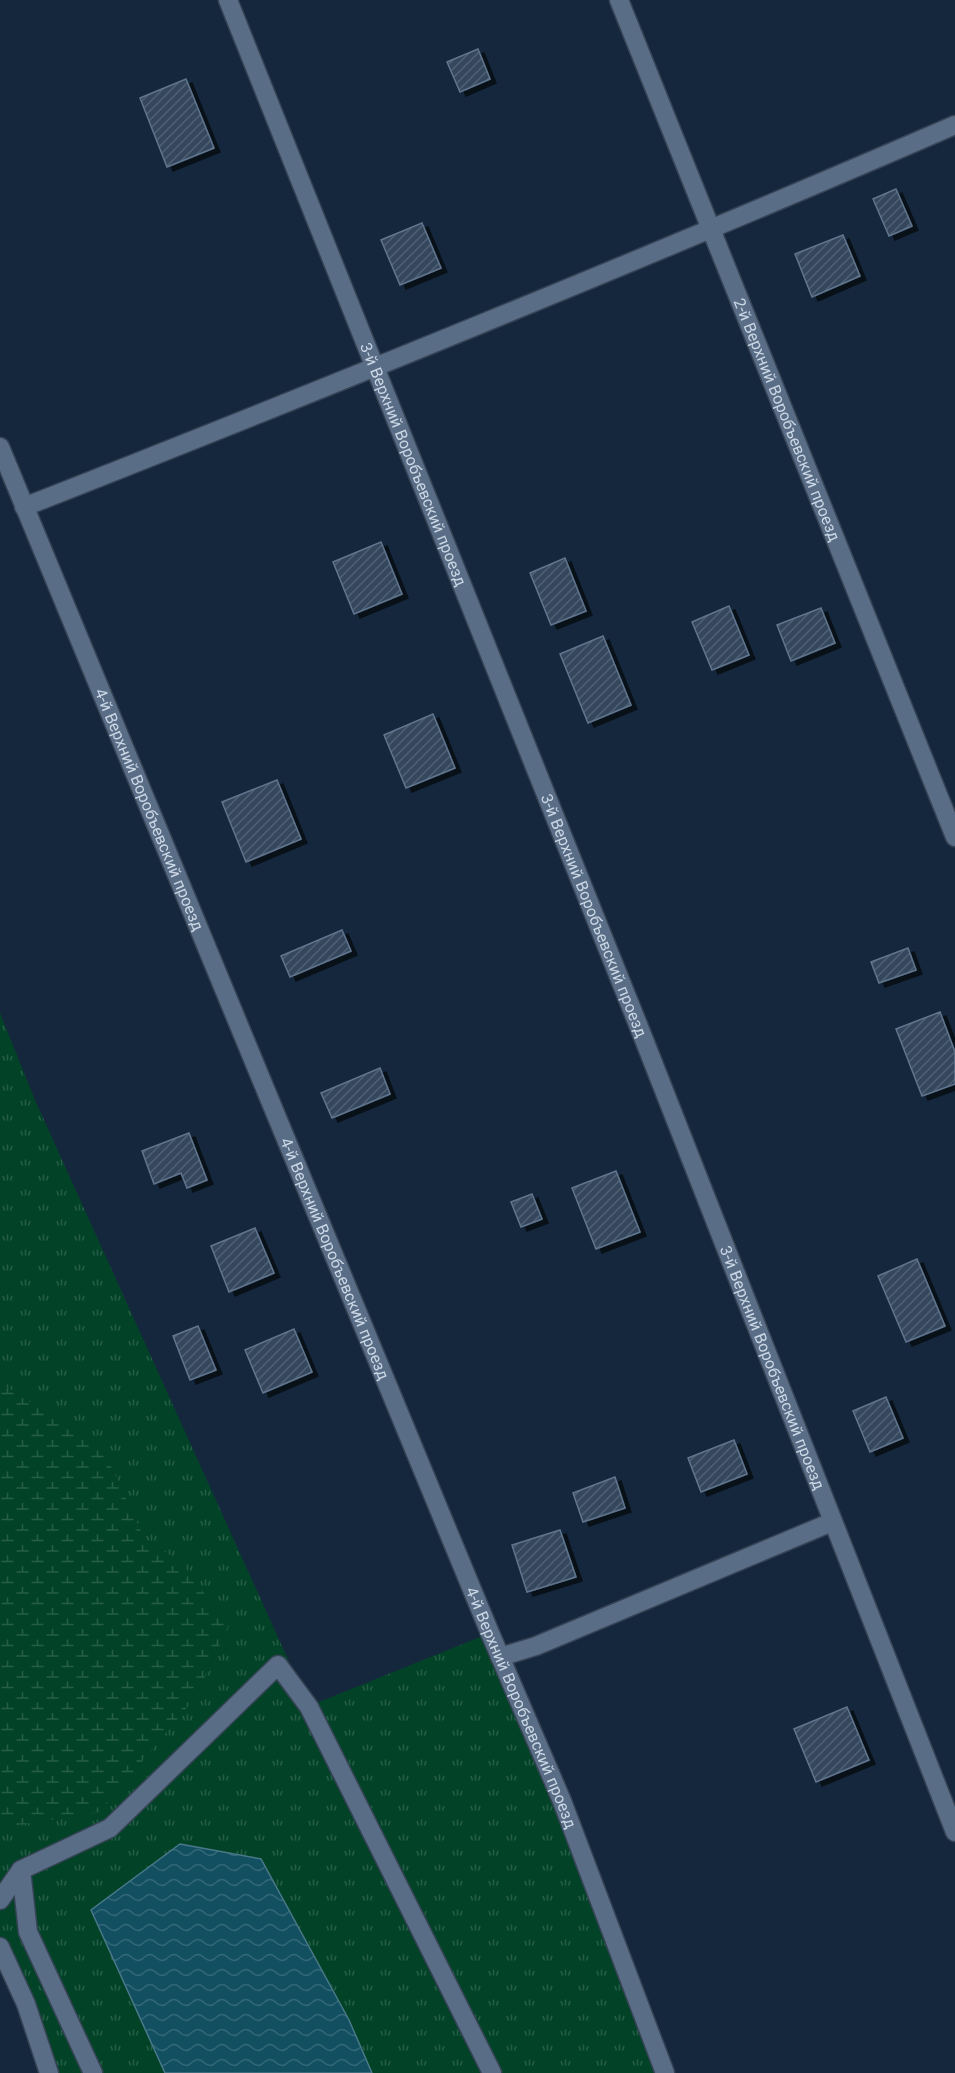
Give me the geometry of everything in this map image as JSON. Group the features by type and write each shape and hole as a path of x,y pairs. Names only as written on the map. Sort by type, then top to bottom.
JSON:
{"street":[{"name":"3-й Верхний Воробъевский проезд","path":"228,0 374,369 644,1037 955,1832"},
{"name":"2-й Верхний Воробъевский проезд","path":"619,0 955,837"},
{"path":"24,507 374,369 713,230 955,125"},
{"name":"4-й Верхний Воробъевский проезд","path":"0,447 500,1657 562,1801 665,2073"},
{"path":"500,1657 536,1646 832,1522"},
{"path":"0,1900 21,1870 110,1828 278,1665 309,1707 492,2073"},
{"path":"21,1870 28,1932 93,2073"},
{"path":"0,1947 26,2004 49,2073"}],"green space":[{"path":"0,1013 35,1100 309,1706 490,1633 665,2073 45,2073 0,1947 0,1828 100,1811 183,1564 144,1538 103,1449 0,1383"},
{"path":"0,1383 103,1449 144,1538 183,1564 228,1627 194,1699 100,1812 0,1828"}],"water":[{"path":"180,1844 261,1859 349,2020 372,2073 165,2073 91,1910"}],"building":[{"path":"478,49 490,79 460,92 447,62"},
{"path":"186,79 214,148 167,167 140,98"},
{"path":"896,189 912,226 889,236 873,199"},
{"path":"422,223 441,268 400,285 381,240"},
{"path":"843,235 860,276 812,297 795,254"},
{"path":"381,542 402,594 354,614 333,562"},
{"path":"565,558 586,611 551,625 530,573"},
{"path":"729,606 749,655 712,670 692,622"},
{"path":"821,608 835,643 791,661 777,625"},
{"path":"603,636 631,705 588,723 560,654"},
{"path":"433,714 455,768 406,788 384,735"},
{"path":"277,780 301,839 246,862 222,802"},
{"path":"342,930 351,951 290,977 281,956"},
{"path":"908,948 916,970 879,983 871,962"},
{"path":"940,1012 955,1052 955,1084 922,1096 896,1029"},
{"path":"380,1068 390,1094 332,1118 321,1093"},
{"path":"189,1133 207,1180 187,1188 181,1173 154,1184 142,1151"},
{"path":"616,1171 640,1232 596,1249 572,1188"},
{"path":"532,1194 542,1219 521,1227 511,1202"},
{"path":"255,1228 274,1273 229,1292 211,1246"},
{"path":"917,1259 945,1326 906,1342 878,1276"},
{"path":"198,1326 216,1370 190,1380 173,1336"},
{"path":"294,1329 312,1372 263,1393 245,1350"},
{"path":"886,1397 903,1438 870,1452 853,1411"},
{"path":"734,1440 747,1474 701,1492 688,1458"},
{"path":"615,1477 625,1508 583,1522 573,1493"},
{"path":"560,1530 576,1577 527,1592 512,1545"},
{"path":"847,1707 869,1760 816,1782 794,1729"}]}
